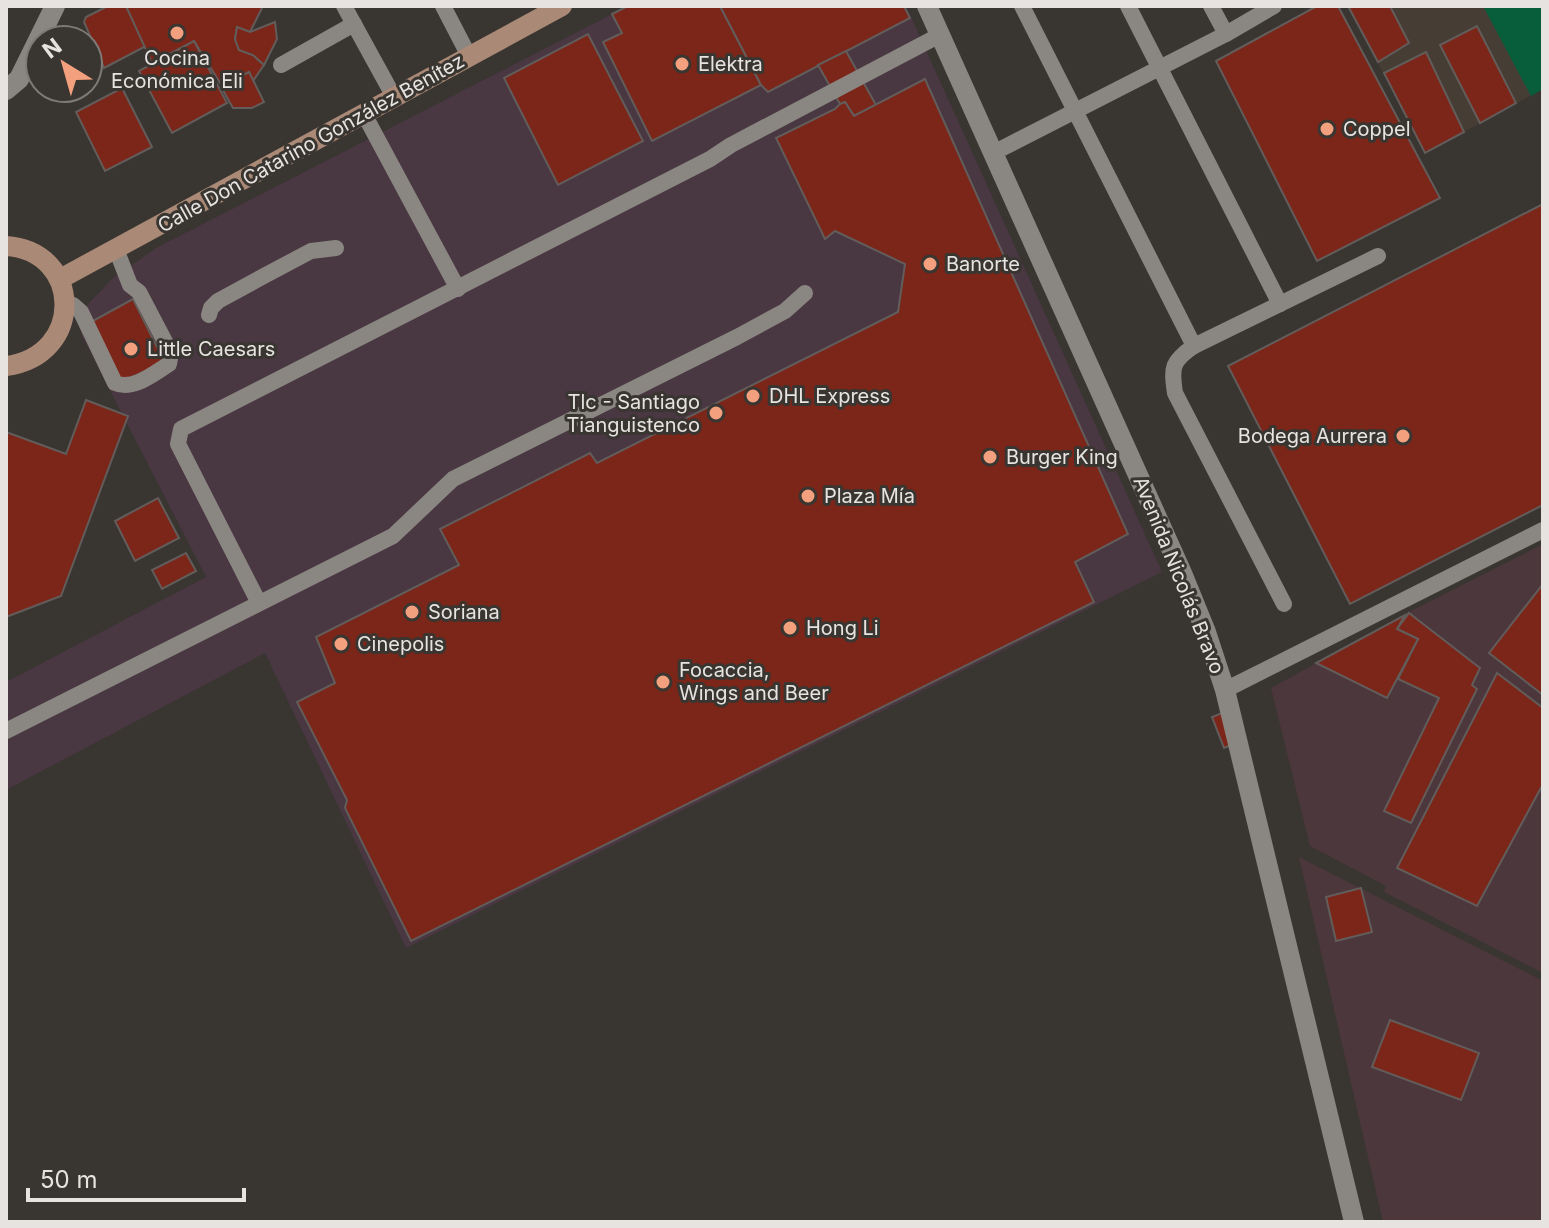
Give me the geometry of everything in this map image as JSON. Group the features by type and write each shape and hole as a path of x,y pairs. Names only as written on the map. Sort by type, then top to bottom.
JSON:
{"main road":[{"name":"Calle Don Catarino González Benítez","path":"60,279 364,114 549,9"},
{"path":"6,366 24,364 46,350 60,329 66,304 60,279 44,259 9,242"}],"street":[{"path":"7,92 19,79 55,6"},
{"name":"Avenida Nicolás Bravo","path":"927,6 1206,632 1225,690 1354,1222"}],"lane":[{"path":"344,6 394,97"},
{"path":"443,6 469,56"},
{"path":"1022,6 1194,346"},
{"path":"1128,6 1280,304"},
{"path":"1211,6 1226,34"},
{"path":"993,153 1226,34 1274,6"},
{"path":"281,65 354,24"},
{"path":"259,603 178,444 181,429 710,159 940,35"},
{"path":"364,114 458,289"},
{"path":"209,315 218,301 311,251 336,248"},
{"path":"66,304 73,305 81,312 115,383 122,387 135,384 169,364 171,353 139,292 130,285 116,249"},
{"path":"1284,604 1175,393 1172,373 1175,362 1194,346 1378,256"},
{"path":"6,731 393,536 453,479 737,337 785,311 805,293"},
{"path":"1225,690 1543,530"}],"shaded area":[{"name":"Plaza Mía","path":"628,6 906,6 1162,572 406,948 265,653 6,790 6,682 206,577 81,334 87,305 113,278 156,248"},
{"path":"1348,6 1543,6 1543,89 1425,153"},
{"path":"1543,544 1543,973 1384,892 1386,886 1310,846 1271,688 1413,610"},
{"path":"1299,857 1543,981 1543,1222 1383,1222"}],"green space":[{"path":"1483,6 1543,6 1543,89 1531,96"}],"building":[{"path":"108,6 126,6 146,46 104,68 104,24 85,24 86,17"},
{"path":"126,6 263,6 250,32 237,27 235,39 239,50 253,55 264,65 253,81 249,72 222,86 194,41 152,63"},
{"name":"Elektra","path":"628,6 720,6 761,85 652,141 603,42 622,33 612,14"},
{"path":"720,6 904,6 910,18 768,92 761,85"},
{"name":"Coppel","path":"1317,6 1338,6 1440,198 1317,261 1216,61"},
{"path":"1348,6 1390,6 1409,43 1378,62"},
{"path":"275,22 277,39 264,65 253,55 239,50 235,39 237,27 250,32"},
{"path":"1477,26 1516,103 1480,123 1440,45"},
{"path":"588,34 643,141 558,185 504,78"},
{"path":"194,41 227,103 172,133 139,71"},
{"path":"846,51 876,105 854,116 845,102 840,104 818,65"},
{"path":"1426,52 1464,132 1425,153 1384,73"},
{"path":"249,72 264,102 252,108 233,108 221,87"},
{"name":"Plaza Mía","path":"925,79 1128,534 1075,562 1094,602 411,941 345,808 347,800 297,702 335,683 316,637 459,565 440,529 590,453 597,463 898,312 905,264 835,231 825,239 776,138 845,102 854,116"},
{"path":"122,88 152,147 105,171 76,112 91,104 104,104 104,97"},
{"name":"Bodega Aurrera","path":"1543,204 1543,505 1350,604 1228,366"},
{"name":"Little Caesars","path":"133,299 165,363 120,382 91,322"},
{"path":"86,400 128,416 61,596 6,617 6,432 66,454"},
{"path":"158,498 179,538 135,561 115,521"},
{"path":"186,553 196,571 162,589 152,570"},
{"path":"1543,584 1543,695 1489,653"},
{"path":"1409,613 1480,668 1472,685 1477,689 1411,823 1384,811 1439,698 1398,679 1418,639 1397,629"},
{"path":"1405,615 1397,629 1418,639 1387,698 1316,663"},
{"path":"1497,673 1543,708 1543,784 1477,906 1397,868"},
{"path":"1222,713 1234,744 1224,748 1212,717"},
{"path":"1361,888 1372,932 1336,941 1326,897"},
{"path":"1390,1020 1479,1053 1461,1100 1372,1067"}],"place":[{"name":"Cocina Económica Eli","path":"177,33"},
{"name":"Elektra","path":"682,64"},
{"name":"Coppel","path":"1327,129"},
{"name":"Banorte","path":"930,264"},
{"name":"Little Caesars","path":"131,349"},
{"name":"DHL Express","path":"753,396"},
{"name":"Tlc - Santiago Tianguistenco","path":"716,413"},
{"name":"Bodega Aurrera","path":"1403,436"},
{"name":"Burger King","path":"990,457"},
{"name":"Plaza Mía","path":"808,496"},
{"name":"Soriana","path":"412,612"},
{"name":"Hong Li","path":"790,628"},
{"name":"Cinepolis","path":"341,644"},
{"name":"Focaccia, Wings and Beer","path":"663,682"}]}
